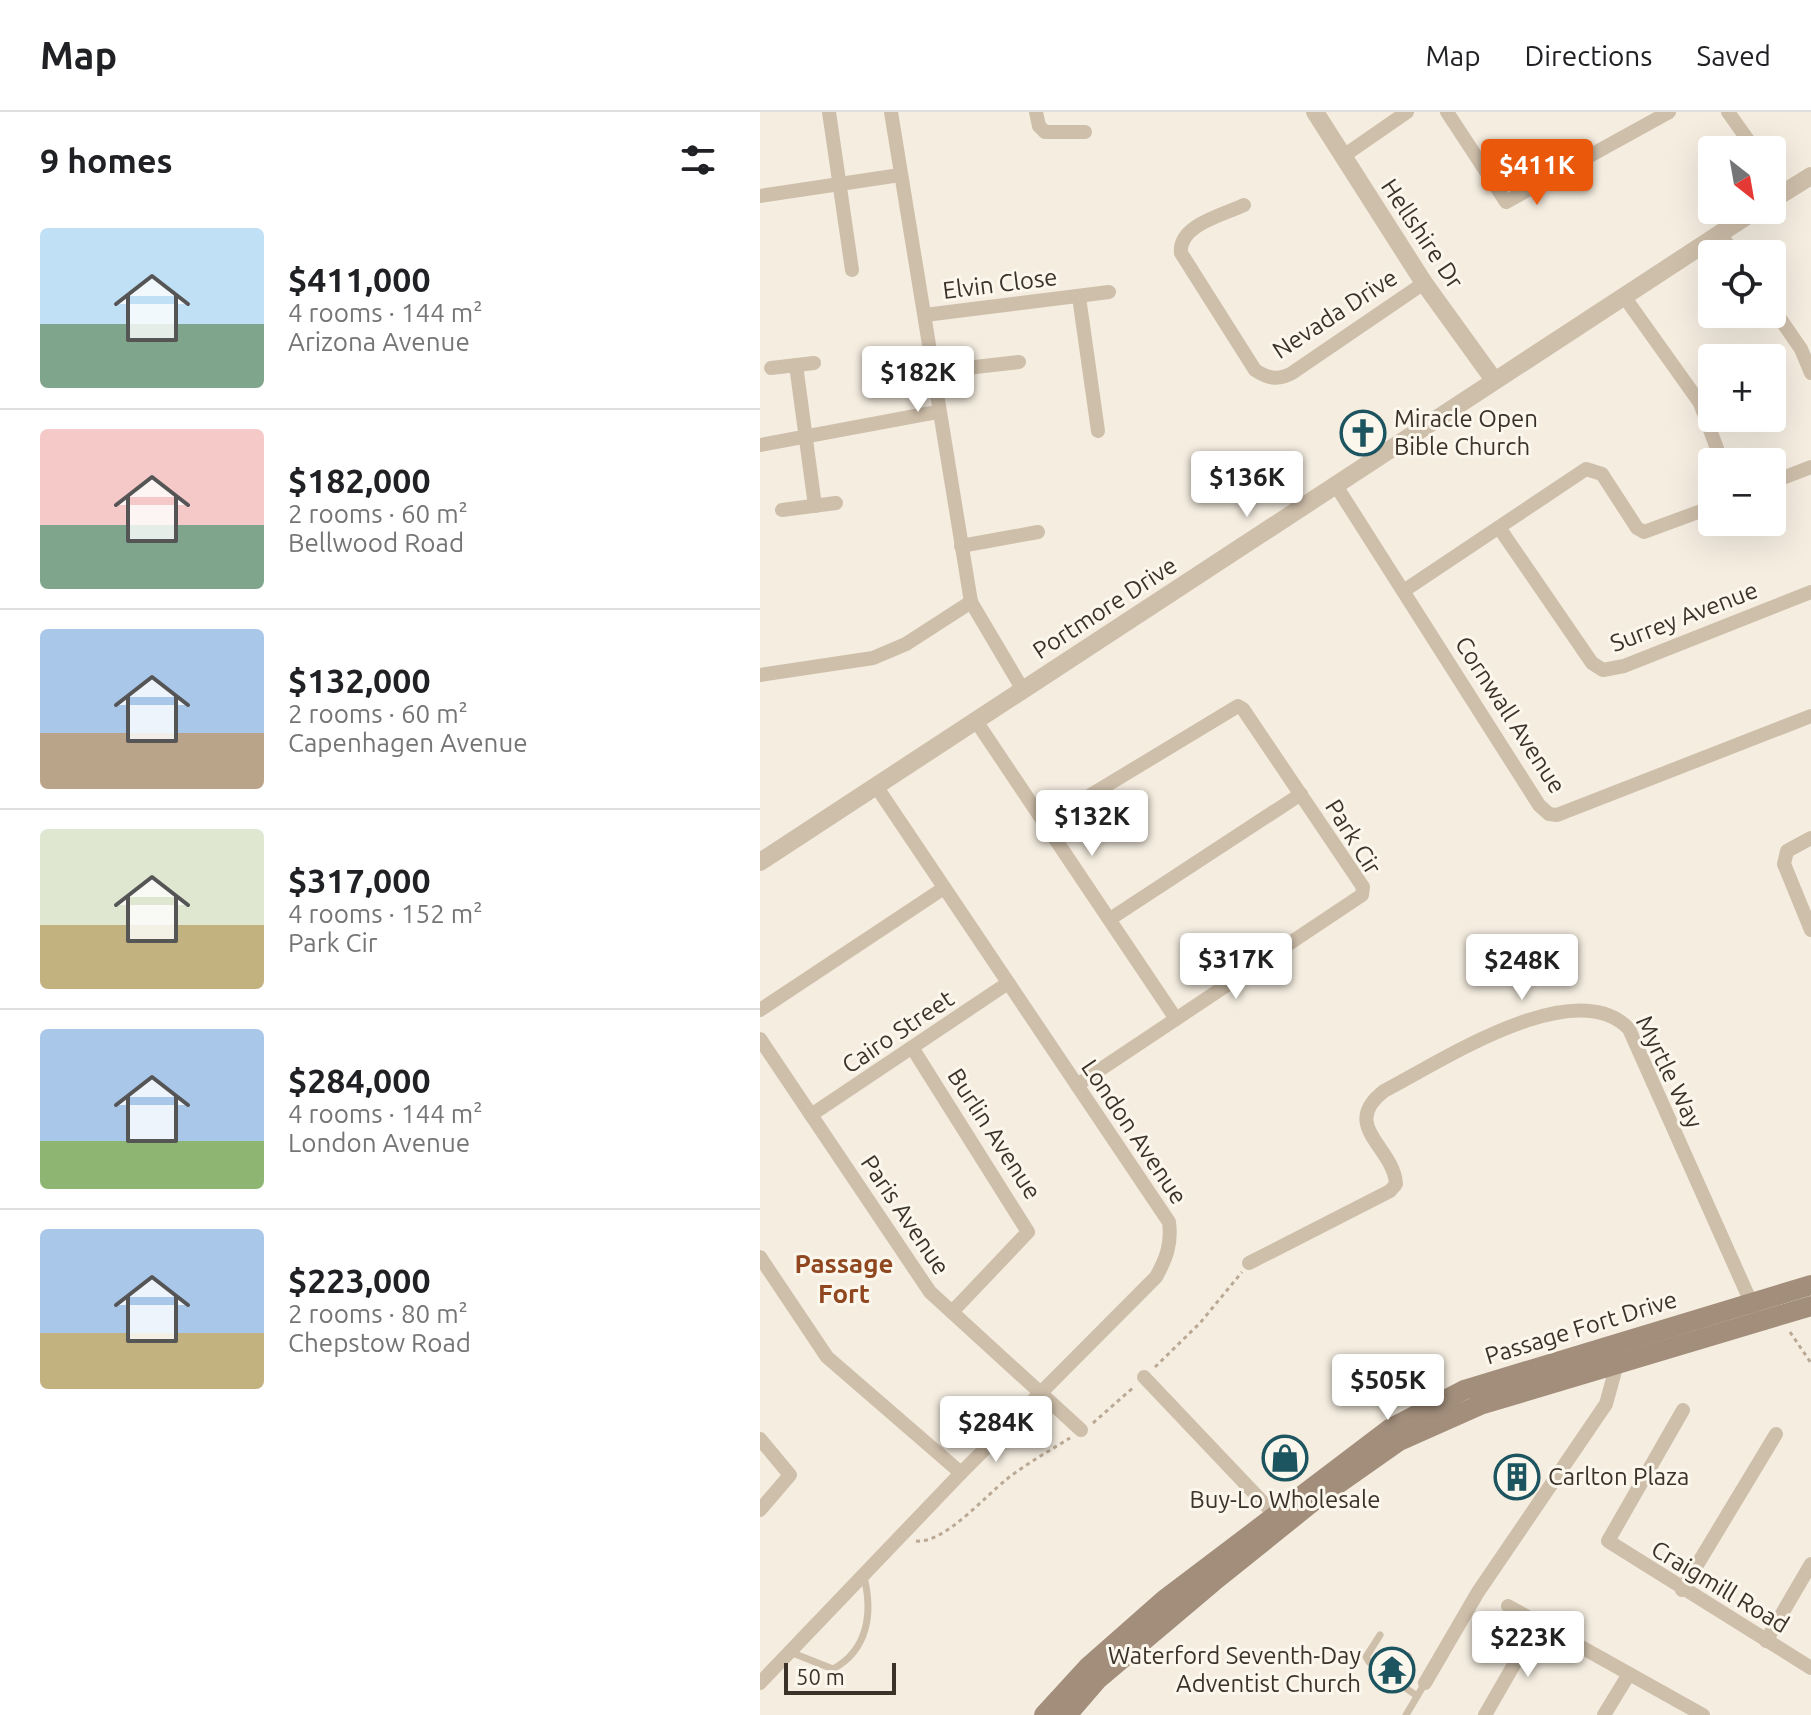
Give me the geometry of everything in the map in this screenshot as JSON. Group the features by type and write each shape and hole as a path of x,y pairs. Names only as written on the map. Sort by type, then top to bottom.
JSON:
{"main road":[{"name":"Passage Fort Drive","path":"1044,1715 1088,1667 1164,1600 1391,1428 1464,1390 1811,1285"},
{"name":"Passage Fort Drive","path":"1067,1715 1098,1679 1213,1582 1315,1500 1399,1441 1480,1405 1811,1306"}],"street":[{"path":"829,112 852,270"},
{"path":"891,112 925,315 937,412 971,602 1023,690"},
{"path":"1036,112 1039,126 1045,132 1085,132"},
{"name":"Hellshire Dr","path":"1315,112 1424,283 1494,380"},
{"path":"1342,157 1407,112"},
{"path":"1447,112 1506,202 1669,112"},
{"path":"1728,112 1745,136"},
{"path":"760,196 900,175"},
{"path":"1786,191 1811,176"},
{"name":"Nevada Drive","path":"1244,205 1187,232 1180,244 1181,253 1255,370 1264,376 1284,377 1292,373 1424,283"},
{"name":"Portmore Drive","path":"760,862 1733,224"},
{"path":"1719,233 1724,240"},
{"name":"Elvin Close","path":"925,315 1109,292"},
{"path":"1623,295 1700,403 1717,448"},
{"name":"Elvin Close","path":"1079,297 1098,431"},
{"path":"1786,323 1806,345 1811,373"},
{"path":"931,372 1019,362"},
{"path":"771,368 814,363"},
{"path":"796,365 815,506"},
{"path":"760,445 937,412"},
{"path":"1786,477 1811,467"},
{"path":"1405,590 1500,529 1580,472 1592,468 1602,474 1637,528 1644,532 1698,512"},
{"name":"Cornwall Avenue","path":"1335,484 1539,805 1549,814 1557,815 1811,716"},
{"path":"782,510 836,503"},
{"name":"Surrey Avenue","path":"1500,529 1592,663 1603,670 1624,666 1811,592"},
{"path":"961,546 1038,532"},
{"path":"760,675 881,655 971,602"},
{"name":"Park Cir","path":"1046,822 1238,706 1243,709 1363,887 1362,895 1077,1085"},
{"path":"976,721 1176,1019"},
{"name":"London Avenue","path":"760,1683 961,1473 1156,1277 1168,1255 1171,1235 1169,1222 876,786"},
{"path":"1110,919 1301,794"},
{"path":"1811,838 1787,851 1784,864 1811,930"},
{"path":"760,1010 944,888"},
{"name":"Cairo Street","path":"811,1115 1008,983"},
{"name":"Myrtle Way","path":"1249,1263 1390,1191 1396,1184 1395,1174 1367,1128 1366,1113 1372,1101 1384,1091 1512,1026 1538,1017 1586,1010 1617,1017 1629,1029 1760,1322"},
{"name":"Paris Avenue","path":"760,1039 930,1292 1081,1430"},
{"name":"Burlin Avenue","path":"913,1049 1028,1232 952,1312"},
{"path":"760,1257 766,1282 827,1357 961,1473"},
{"path":"1421,1690 1478,1592 1606,1404 1617,1364"},
{"path":"1144,1377 1274,1514"},
{"name":"Craigmill Road","path":"1683,1410 1608,1541 1811,1668"},
{"path":"1682,1590 1776,1434"},
{"path":"760,1439 790,1475 760,1510"},
{"path":"1766,1641 1811,1564"},
{"path":"1508,1606 1703,1715"},
{"path":"1485,1715 1538,1623"},
{"path":"1604,1715 1629,1674"}],"lane":[{"path":"790,1652 833,1669 849,1660 862,1642 868,1610 863,1575"},
{"path":"1380,1635 1366,1657 1392,1678 1421,1690 1406,1715"},
{"path":"1392,1678 1408,1656"}],"place":[{"name":"Miracle Open Bible Church","path":"1363,433"},
{"name":"Buy-Lo Wholesale","path":"1285,1458"},
{"name":"Carlton Plaza","path":"1517,1477"},
{"name":"Waterford Seventh-Day Adventist Church","path":"1392,1670"}],"district":[{"name":"Passage Fort","path":"844,1279"}]}
